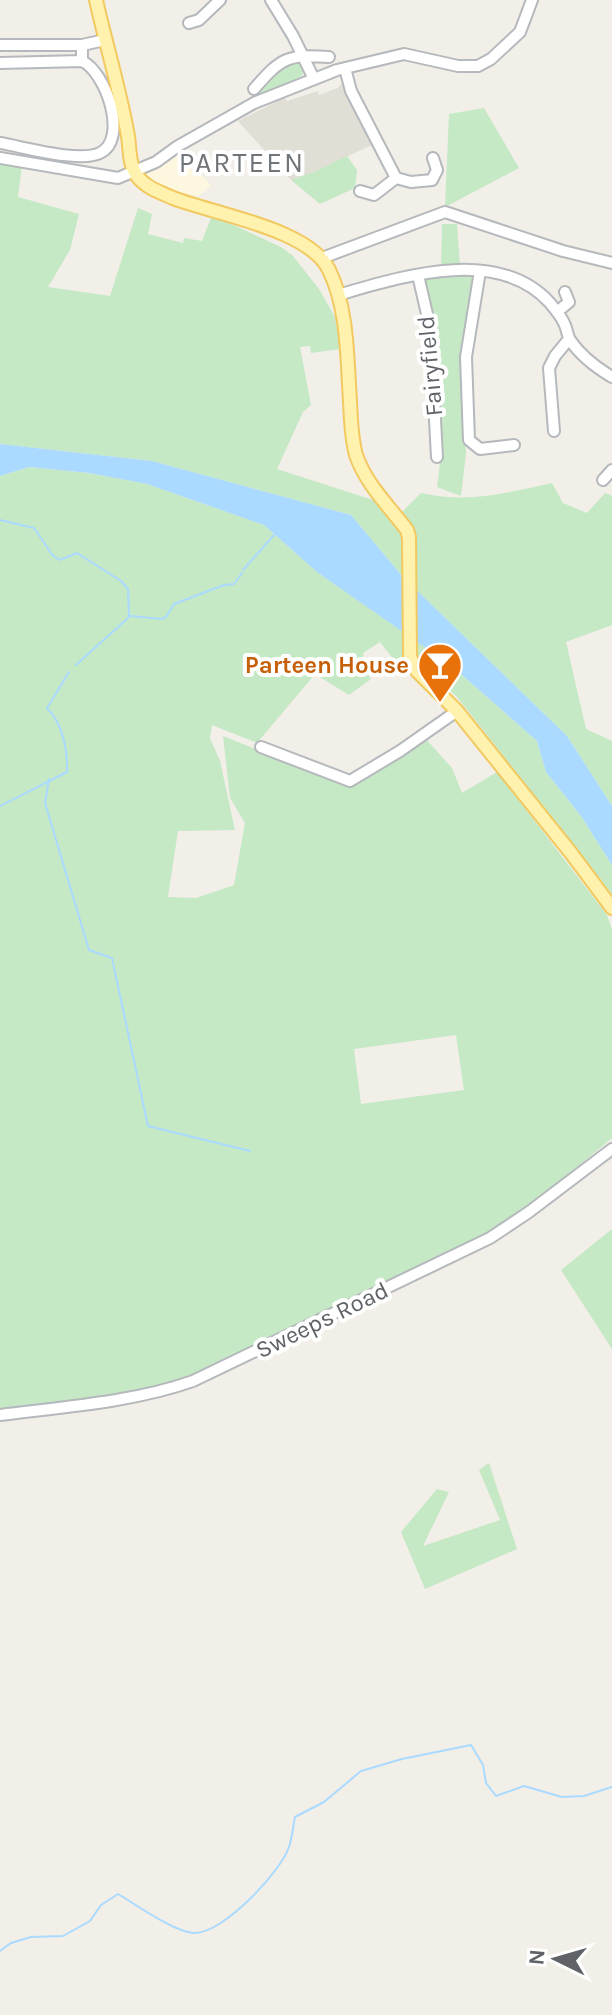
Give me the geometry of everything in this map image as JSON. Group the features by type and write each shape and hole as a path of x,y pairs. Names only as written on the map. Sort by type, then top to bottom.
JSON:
{"main road":[{"path":"96,0 135,173 144,185 266,228 306,245 322,257 338,295 356,455 371,485 407,530 410,547 410,657 417,671 457,711 612,908"}],"street":[{"path":"189,23 199,20 220,0"},
{"path":"271,0 313,77"},
{"path":"0,158 113,179 135,173 254,103 313,77 404,54 458,66 478,66 491,59 520,32 532,0"},
{"path":"0,45 82,45 105,40"},
{"path":"82,45 82,61"},
{"path":"254,89 273,68 301,54 329,57"},
{"path":"0,63 82,61 96,71 105,88 115,127 108,148 98,154 83,156 0,143"},
{"path":"345,68 351,91 396,178 411,182 432,180 437,170 433,158"},
{"path":"360,191 374,195 396,178"},
{"path":"322,257 445,212 563,251 612,263"},
{"path":"338,295 391,280 459,269 480,271 523,283 542,295 565,324 569,339 612,377"},
{"name":"Fairyfield","path":"480,271 466,357 469,440 480,449 514,445"},
{"name":"Fairyfield","path":"418,275 430,327 437,457"},
{"path":"557,312 569,302 565,292"},
{"path":"554,431 549,368 569,339"},
{"path":"603,480 612,470"},
{"path":"261,747 350,781 457,711"},
{"name":"Sweeps Road","path":"0,1415 131,1397 172,1389 193,1381 490,1238 612,1149"}],"shaded area":[{"path":"341,83 372,145 316,171 291,180 238,121 284,98 287,101 318,91 319,95 338,88"},
{"path":"174,151 211,185 199,196 172,193 141,177 145,170"}],"green space":[{"path":"295,61 301,62 304,68 302,76 250,102 267,78"},
{"path":"484,108 519,168 445,207 449,114"},
{"path":"347,156 357,170 355,188 320,204 291,180 316,171"},
{"path":"0,163 22,166 18,197 79,214 70,250 48,287 110,296 138,208 152,214 148,234 183,243 184,238 202,241 212,215 281,247 293,256 319,289 335,317 340,349 311,353 310,346 300,347 311,405 303,412 277,469 376,501 396,518 421,493 471,497 552,483 563,503 587,513 605,493 612,496 612,625 566,642 586,729 612,741 612,806 567,736 403,577 351,515 152,461 0,444"},
{"path":"442,224 457,224 460,265 441,267"},
{"path":"462,273 473,277 475,285 462,355 466,453 461,496 437,487 440,410 425,278"},
{"path":"29,467 89,473 147,484 264,525 317,572 405,633 403,656 409,670 404,673 380,642 363,653 365,670 371,679 349,695 315,674 257,743 212,725 210,738 220,761 235,830 178,831 168,897 196,898 234,885 245,823 230,798 223,736 349,787 424,737 452,768 462,793 497,772 607,915 612,929 612,1138 521,1214 396,1281 270,1342 183,1380 146,1391 0,1412 0,476","holes":["456,1035 464,1090 361,1104 354,1049"]},
{"path":"411,636 453,667 537,741 546,772 581,816 612,865 612,894 457,697 415,656"},
{"path":"612,1229 612,1349 561,1270"},
{"path":"489,1463 517,1549 425,1589 401,1532 437,1489 449,1492 423,1546 500,1520 479,1470"}],"water":[{"path":"0,444 152,461 351,515 403,577 567,736 612,806 612,865 581,816 546,772 537,741 453,667 317,572 264,525 147,484 89,473 29,467 0,476"}],"waterway":[{"path":"0,520 34,528 53,556 60,560 77,553 121,581 128,589 129,616"},
{"path":"243,570 274,535"},
{"path":"131,616 161,619 166,617 174,604 234,584 242,573"},
{"path":"76,665 129,617"},
{"path":"0,806 67,772 63,738 47,708 69,672"},
{"path":"49,779 45,803 89,950 112,958 148,1126 250,1151"},
{"path":"0,1951 11,1943 31,1937 63,1936 90,1921 101,1905 118,1894 178,1929 195,1933 207,1930 235,1913 263,1886 284,1858 295,1817 324,1802 361,1771 402,1759 471,1745 483,1765 486,1783 496,1796 524,1786 562,1797 584,1796 612,1787"}],"place":[{"name":"Parteen House","path":"440,704"}],"district":[{"name":"PARTEEN","path":"242,162"}]}
